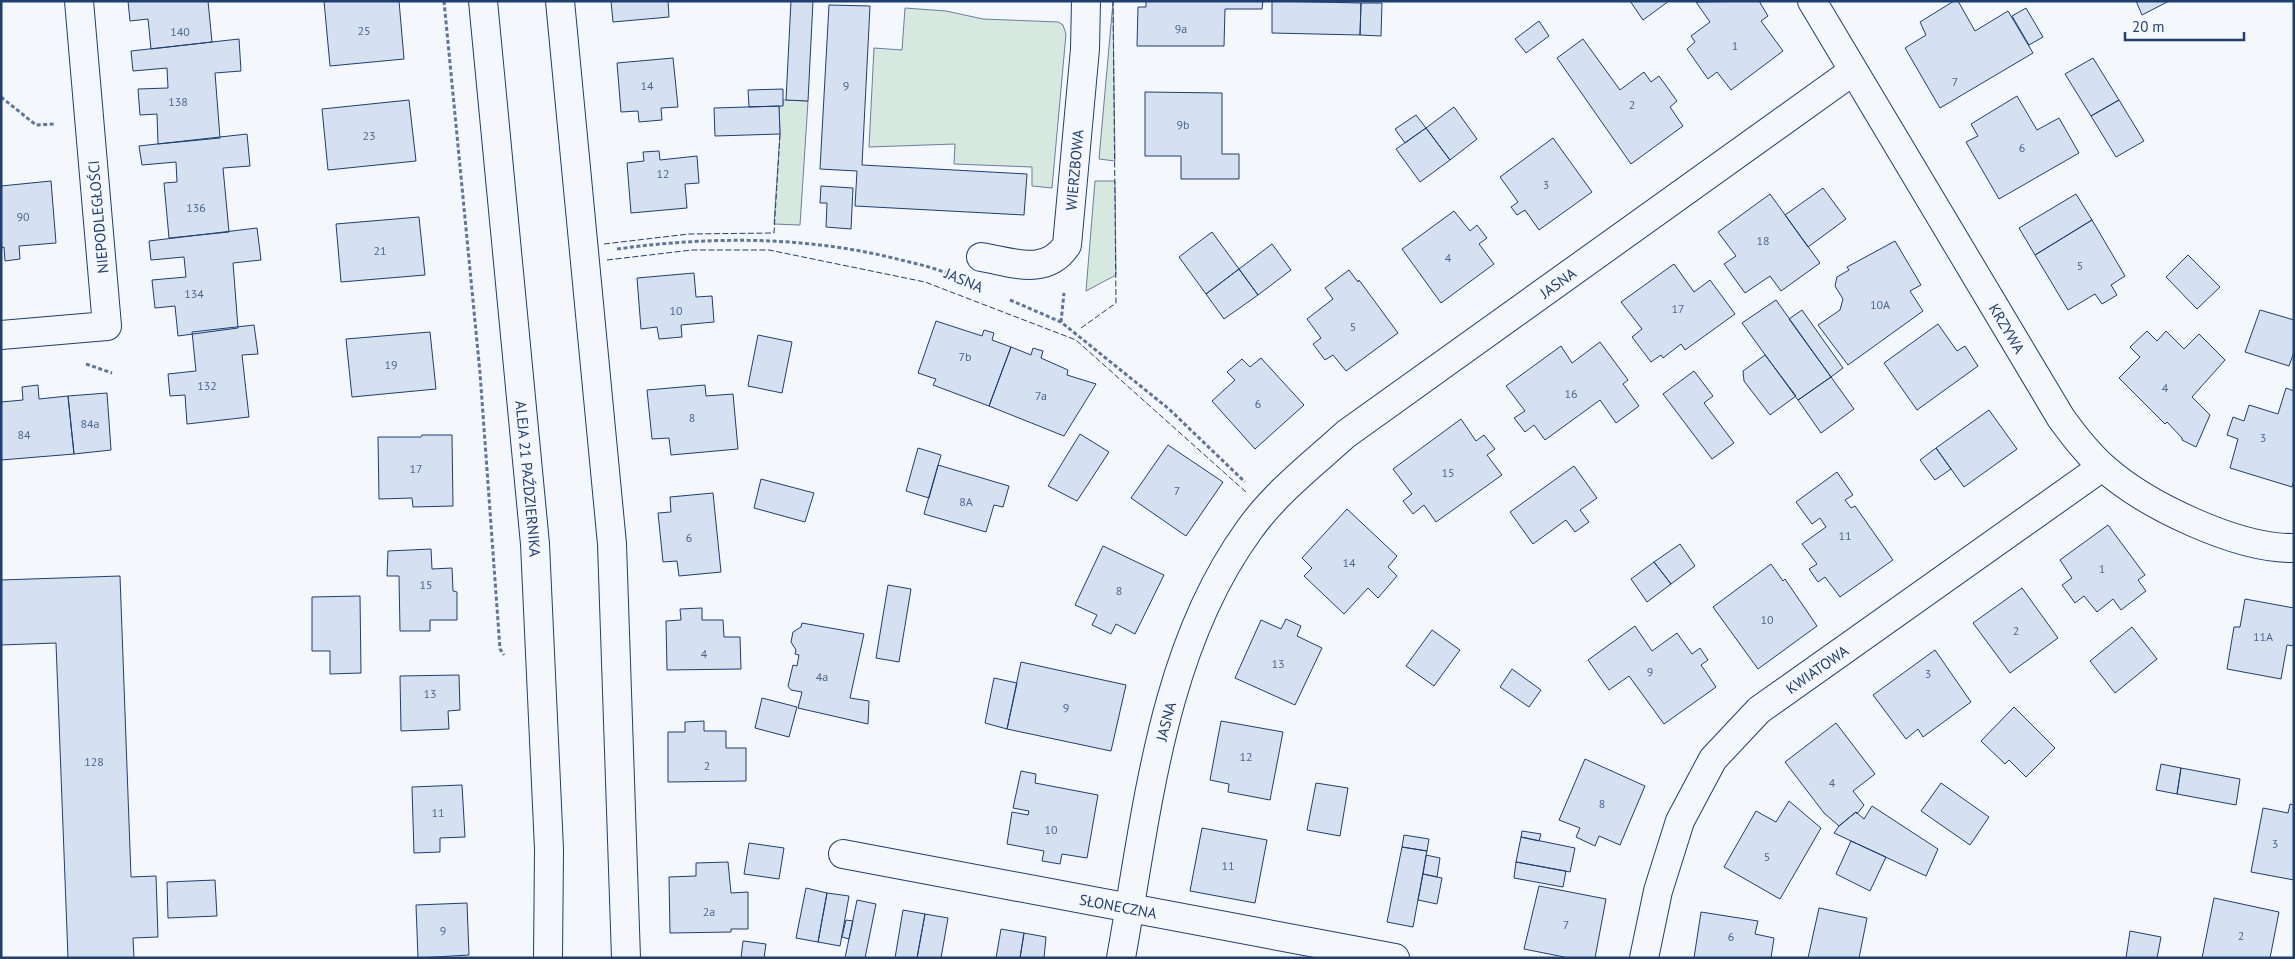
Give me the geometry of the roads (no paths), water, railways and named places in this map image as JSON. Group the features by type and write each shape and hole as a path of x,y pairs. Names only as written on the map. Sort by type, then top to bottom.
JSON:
{"street":[{"name":"NIEPODLEGŁOŚCI","path":"1,335 107,326 79,1"},
{"name":"ALEJA 21 PAŹDZIERNIKA","path":"483,1 535,544 549,849 548,958"},
{"path":"560,1 612,544 626,958"},
{"name":"WIERZBOWA","path":"980,257 1042,265 1052,261 1067,245 1085,49 1086,1"},
{"name":"KRZYWA","path":"1812,1 1852,71 2061,418 2078,442 2102,467 2129,488 2226,536 2282,548 2294,548"},
{"name":"JASNA","path":"1121,958 1163,730 1184,660 1201,614 1220,573 1250,528 1288,487 1346,434 1852,71"},
{"name":"KWIATOWA","path":"1644,958 1658,891 1680,821 1713,759 1759,710 2102,467"},
{"name":"SŁONECZNA","path":"843,854 1395,958"}]}
